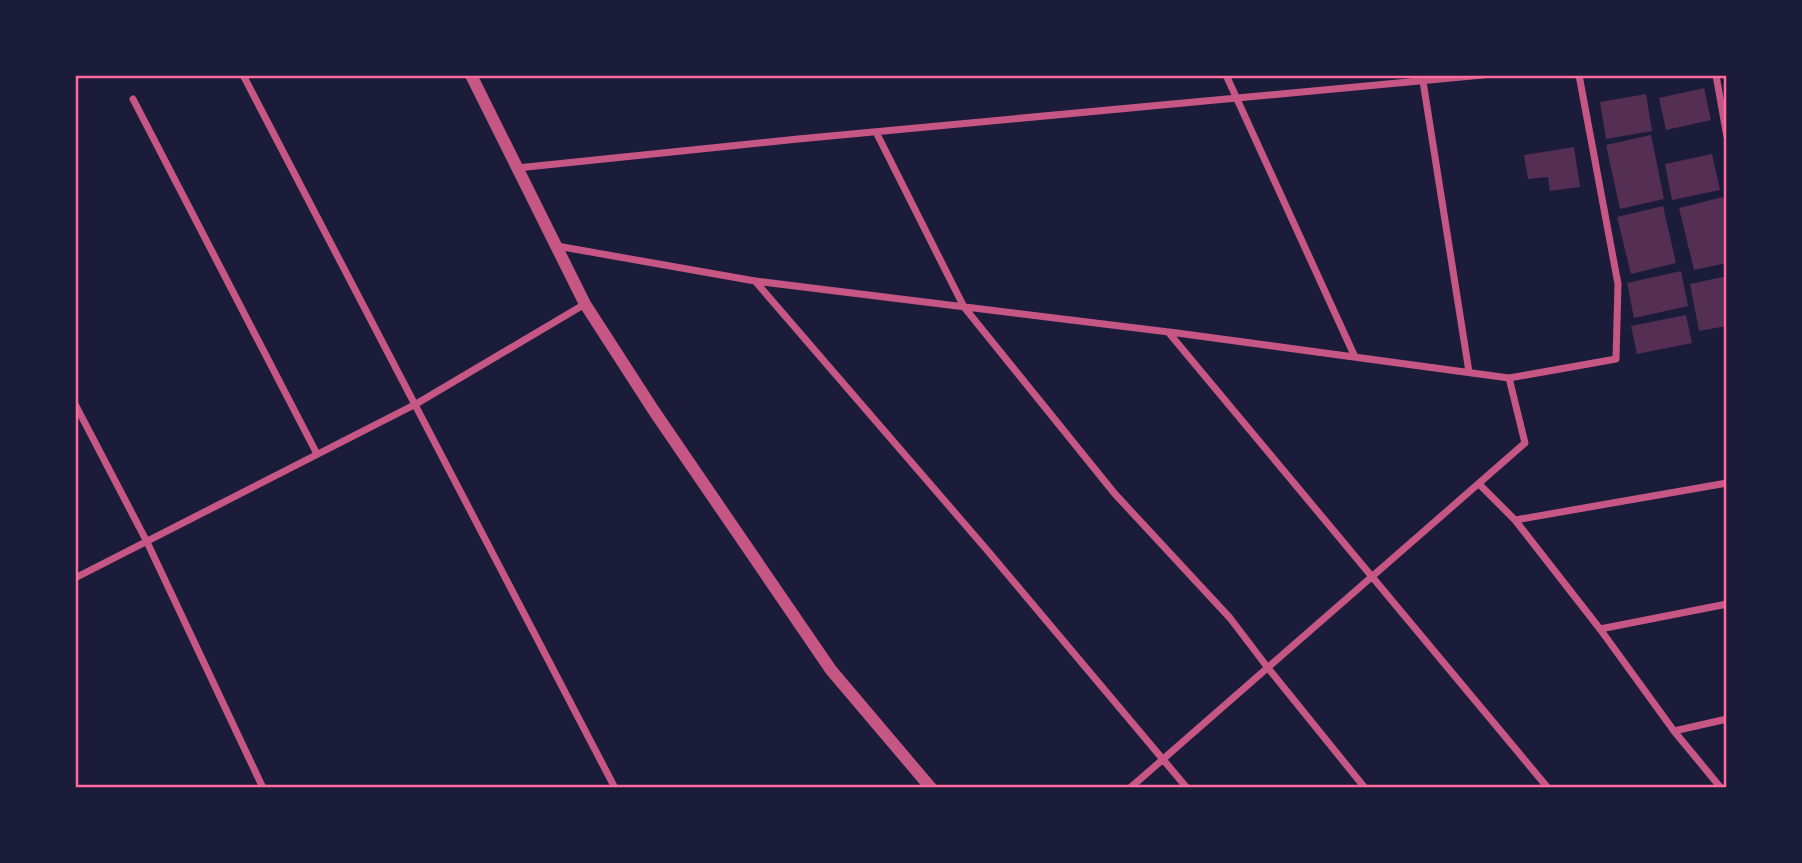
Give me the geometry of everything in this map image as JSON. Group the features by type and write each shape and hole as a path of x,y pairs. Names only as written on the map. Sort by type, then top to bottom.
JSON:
{"street":[{"path":"243,75 615,788"},
{"path":"471,75 586,304 654,411 831,670 931,788"},
{"path":"1226,75 1355,357"},
{"path":"517,168 1236,99 1422,78 1483,75"},
{"path":"557,246 755,281 1509,378 1616,359 1619,284 1579,75"},
{"path":"1716,75 1727,136"},
{"path":"1422,78 1469,372"},
{"path":"133,99 317,454"},
{"path":"876,132 964,307 1115,494 1230,618 1365,788"},
{"path":"755,281 1187,788"},
{"path":"75,578 416,404 586,304"},
{"path":"1169,333 1548,788"},
{"path":"1130,788 1525,443 1509,378"},
{"path":"75,404 147,542 263,788"},
{"path":"1515,520 1727,483"},
{"path":"1479,484 1515,520 1721,788"},
{"path":"1600,629 1727,604"},
{"path":"1674,730 1727,719"}],"building":[{"path":"1704,88 1711,120 1666,130 1659,98"},
{"path":"1646,94 1652,131 1606,139 1600,102"},
{"path":"1651,135 1664,199 1620,209 1606,145"},
{"path":"1574,147 1580,187 1550,191 1548,177 1528,179 1524,155"},
{"path":"1712,154 1720,190 1672,200 1665,164"},
{"path":"1723,197 1727,214 1727,263 1694,270 1679,208"},
{"path":"1663,206 1676,263 1631,274 1617,217"},
{"path":"1681,271 1688,306 1634,318 1627,283"},
{"path":"1727,276 1727,326 1699,331 1690,284"},
{"path":"1686,315 1692,343 1637,354 1631,326"}]}
